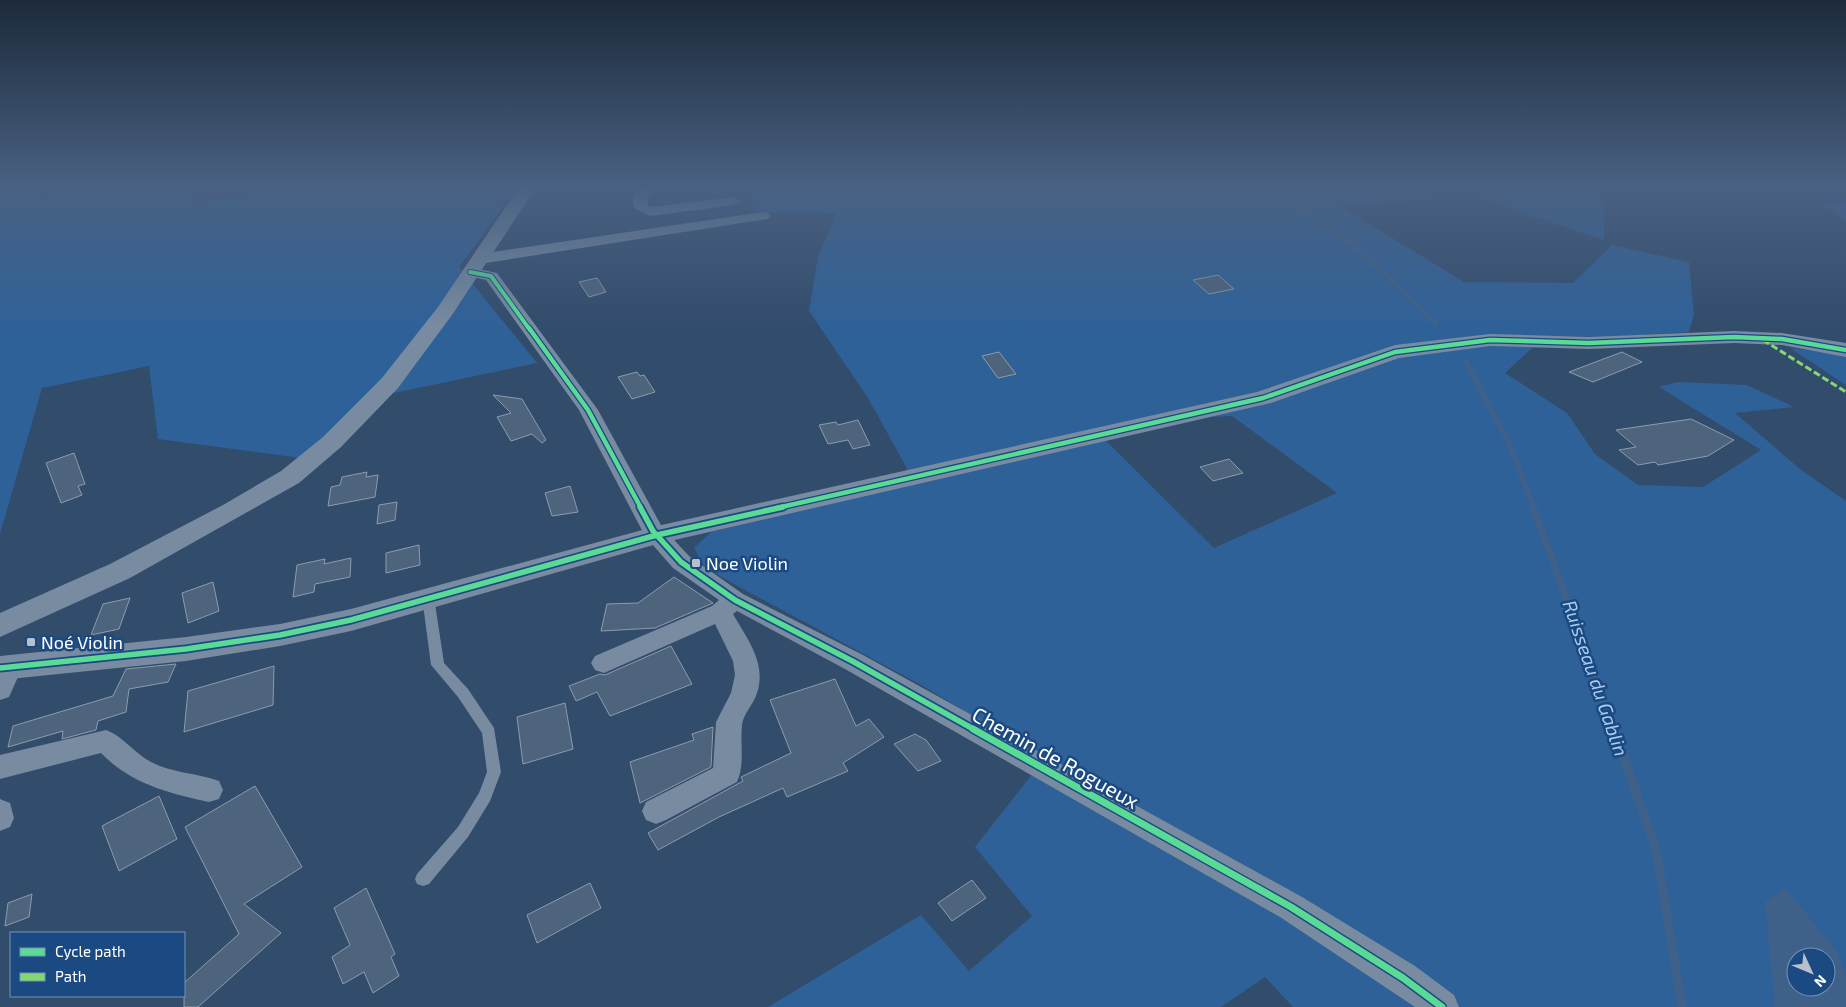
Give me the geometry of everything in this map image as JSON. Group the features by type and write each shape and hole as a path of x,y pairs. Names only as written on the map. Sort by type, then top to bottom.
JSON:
{"street":[{"path":"0,626 120,571 232,511 290,477 332,442 390,382 445,310 497,233"},
{"path":"475,266 665,233"},
{"name":"Chemin de Rogueux","path":"475,266 491,276 588,410 657,535 681,562 727,606 854,662 1292,907 1403,978 1442,1007"},
{"path":"2,672 280,636 351,620 428,597 657,535 1263,398 1395,352 1490,340 1588,343 1734,337 1782,340 1846,350"},
{"path":"604,663 727,606 746,661 748,675 744,694 729,722 727,774 656,811"},
{"path":"0,767 106,741 122,758 152,777 209,790"},
{"path":"0,812 0,818"}],"lane":[{"path":"423,879 463,832 485,796 494,772 489,732 464,693 438,664 428,597"}],"shaded area":[{"path":"0,233 484,233 459,267 537,363 365,399 316,460 158,439 149,366 42,388 0,534"},
{"path":"828,233 1384,233 1464,282 1573,283 1612,245 1689,262 1694,315 1689,332 1605,337 1545,336 1505,373 1567,413 1595,454 1638,485 1703,487 1761,450 1659,387 1678,382 1747,385 1794,407 1735,413 1801,470 1846,501 1846,1007 1293,1007 1265,977 1221,1007 768,1007 921,915 969,971 1032,916 975,847 1044,759 923,686 723,578 704,566 694,548 711,532 915,483 868,398 809,311 818,257","holes":["1232,416 1337,493 1214,548 1106,441 1211,417"]},
{"path":"1583,233 1604,233 1604,240"},
{"path":"1790,348 1846,355 1846,385"},
{"path":"1786,889 1833,947 1786,947 1786,997 1836,997 1836,951 1846,977 1846,1007 1775,1007 1765,901"}],"building":[{"path":"1218,275 1234,289 1209,294 1193,280"},
{"path":"597,278 606,292 589,297 579,282"},
{"path":"999,352 1016,374 998,378 982,356"},
{"path":"1622,352 1642,362 1593,382 1569,372"},
{"path":"637,372 640,376 644,375 655,392 632,399 618,377"},
{"path":"493,395 522,399 546,440 542,443 532,434 511,441 497,417 511,413"},
{"path":"1691,419 1734,440 1708,456 1658,465 1655,462 1638,465 1619,450 1636,447 1616,430"},
{"path":"858,420 870,445 853,449 848,440 828,444 819,425 836,422 838,425"},
{"path":"74,453 85,484 78,486 82,495 61,503 46,463"},
{"path":"1229,459 1243,473 1213,481 1200,467"},
{"path":"367,472 366,477 378,475 375,497 328,506 331,487 340,485 342,477"},
{"path":"570,486 578,512 552,516 545,493"},
{"path":"397,502 395,520 377,524 379,505"},
{"path":"419,545 420,565 386,573 386,553"},
{"path":"351,558 350,577 315,584 314,592 293,597 297,565 325,559 324,564"},
{"path":"674,577 713,603 655,628 601,631 607,604 638,603"},
{"path":"213,582 219,611 188,623 182,593"},
{"path":"130,598 119,629 91,635 103,604"},
{"path":"671,646 692,684 610,716 597,692 576,701 569,686 600,674 605,675"},
{"path":"176,664 168,682 129,689 126,712 98,721 96,730 62,739 63,731 8,747 13,726 113,696 126,669"},
{"path":"274,666 273,705 184,732 188,691"},
{"path":"835,679 856,726 869,719 884,737 843,763 848,771 787,797 783,788 719,817 658,850 648,833 743,781 741,777 791,753 770,700"},
{"path":"565,703 573,749 523,764 517,717"},
{"path":"713,727 711,767 640,803 630,762 694,740 692,734"},
{"path":"915,734 926,740 941,761 918,771 894,744"},
{"path":"255,786 302,867 244,904 281,933 198,1007 184,1007 185,982 239,934 185,827"},
{"path":"159,796 177,839 119,871 102,826"},
{"path":"972,880 986,898 952,921 938,903"},
{"path":"590,883 601,908 537,943 527,915"},
{"path":"366,888 395,954 391,957 399,976 373,993 364,972 343,984 332,957 350,945 334,908"},
{"path":"32,894 29,917 5,926 8,903"}],"waterway":[{"name":"Ruisseau du Gablin","path":"1338,233 1398,286 1436,324"},
{"name":"Ruisseau du Gablin","path":"1466,362 1509,443 1534,508"},
{"name":"Ruisseau du Gablin","path":"1533,507 1614,730"},
{"name":"Ruisseau du Gablin","path":"1614,729 1656,850 1682,1007"}],"marked path":[{"path":"1763,340 1846,392"}],"cycle path":[{"path":"470,272 491,276 588,410 653,531 681,562 735,600 854,662 1291,907 1403,978 1442,1007"},
{"path":"0,668 186,649 280,635 351,620 657,535 1263,398 1395,352 1490,340 1589,343 1734,337 1782,339 1846,350"}],"place":[{"name":"Noe Violin","path":"696,563"},
{"name":"Noé Violin","path":"31,642"}]}
